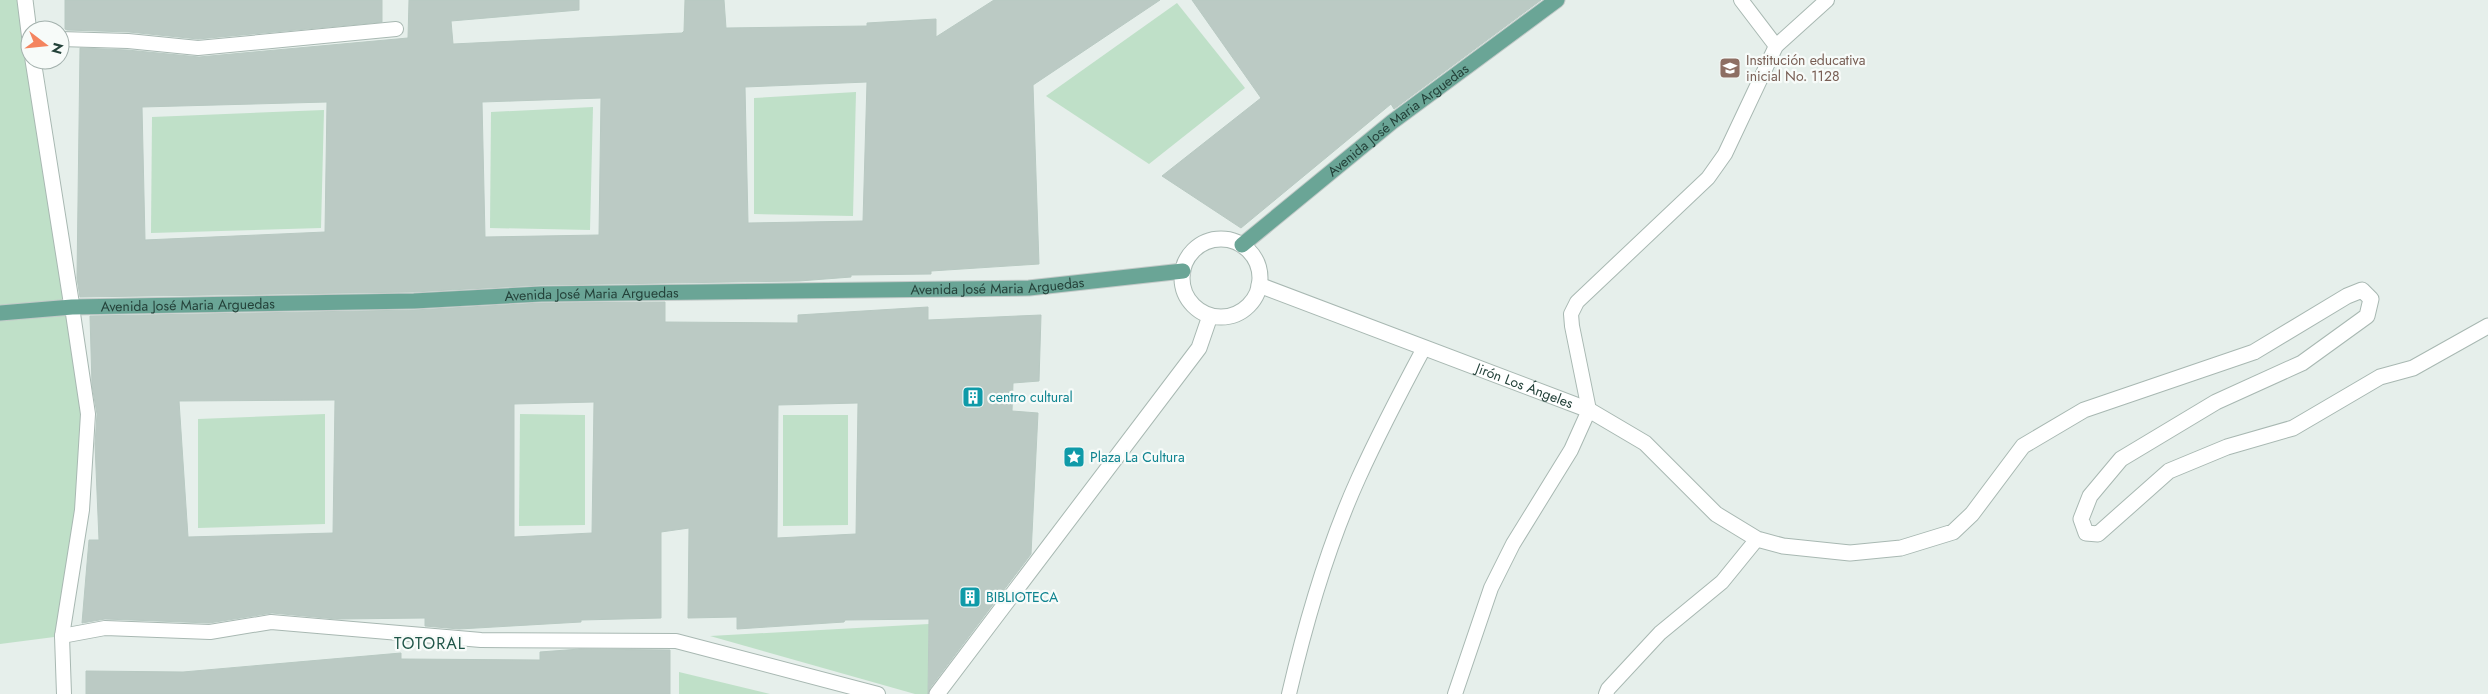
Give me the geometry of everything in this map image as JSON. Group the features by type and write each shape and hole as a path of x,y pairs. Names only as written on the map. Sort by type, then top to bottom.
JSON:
{"main road":[{"name":"Avenida José Maria Arguedas","path":"1242,245 1392,122 1557,0"},
{"name":"Avenida José Maria Arguedas","path":"0,313 72,307 414,301 541,294 1029,288 1183,272"}],"street":[{"path":"25,0 28,20"},
{"path":"1741,0 1776,46"},
{"path":"1455,694 1491,588 1513,544 1571,450 1589,410 1571,314 1577,302 1708,178 1725,154 1776,46 1828,0"},
{"path":"70,39 128,41 198,48 396,29"},
{"path":"35,70 88,414 82,510 62,636 64,694"},
{"path":"1218,239 1230,240 1242,245 1257,262 1259,285 1255,298 1247,308 1229,316 1210,316 1200,311 1188,299 1182,283 1187,259 1195,249 1205,242 1218,239"},
{"name":"Jirón Los Ángeles","path":"1259,285 1589,410 1645,443 1716,514 1757,539 1783,546 1850,553 1901,548 1953,532 1972,514 2023,446 2084,410 2254,352 2347,296 2362,290 2371,300 2367,316 2302,363 2216,402 2121,459 2090,496 2080,519 2086,533 2098,534 2169,471 2227,447 2293,428 2380,377 2413,368 2488,326"},
{"path":"937,694 1198,348 1210,316"},
{"path":"1290,694 1301,643 1358,478 1424,348"},
{"path":"1608,692 1660,633 1722,582 1757,539"},
{"path":"62,636 105,628 210,632 271,622 481,640 676,641 878,694"}],"green space":[{"path":"0,0 27,0 28,20 20,20 20,70 32,70 88,414 62,636 0,644"},
{"path":"1177,3 1245,88 1149,164 1046,96"},
{"path":"856,92 853,216 754,214 754,98"},
{"path":"593,107 590,230 490,228 491,112"},
{"path":"324,110 321,228 151,233 152,117"},
{"path":"325,414 325,524 198,528 198,419"},
{"path":"520,414 585,415 585,525 519,526"},
{"path":"783,415 848,415 848,525 783,526"},
{"path":"929,624 928,694 915,694 710,636"},
{"path":"679,672 770,694 679,694"}],"building":[{"path":"65,0 382,0 382,22 198,39 129,32 70,30 70,20 65,20"},
{"path":"409,0 579,0 579,10 451,21 453,44 682,33 684,31 685,0 724,0 726,28 867,26 867,23 936,19 936,37 994,0 1160,0 1033,85 1039,264 931,271 931,274 851,275 851,277 799,281 541,285 414,292 80,297 77,278 80,48 127,50 199,57 408,38","holes":["867,82 863,221 748,223 745,87","601,98 599,235 485,237 482,102","327,102 325,232 145,240 142,107"]},
{"path":"1192,0 1541,0 1394,109 1391,104 1241,228 1162,176 1261,98"},
{"path":"665,302 665,322 798,323 798,315 928,307 928,320 1041,315 1039,381 1013,383 1012,411 1038,413 1031,554 930,688 928,694 929,619 845,620 844,622 737,629 737,617 688,618 689,528 661,532 661,618 581,620 581,622 459,629 425,626 425,618 337,619 272,613 209,623 105,619 82,623 89,540 99,540 95,444 97,414 92,385 90,316 414,310 541,303","holes":["335,400 333,533 188,537 179,401","594,402 592,533 514,537 514,404","858,403 856,534 777,538 778,405"]},
{"path":"580,649 670,650 670,694 86,694 86,671 183,672 401,653 401,659 540,660 540,652"}],"place":[{"name":"Institución educativa inicial No. 1128","path":"1730,68"},
{"name":"centro cultural","path":"973,397"},
{"name":"Plaza La Cultura","path":"1074,457"},
{"name":"BIBLIOTECA","path":"970,597"}],"district":[{"name":"TOTORAL","path":"430,643"}]}
